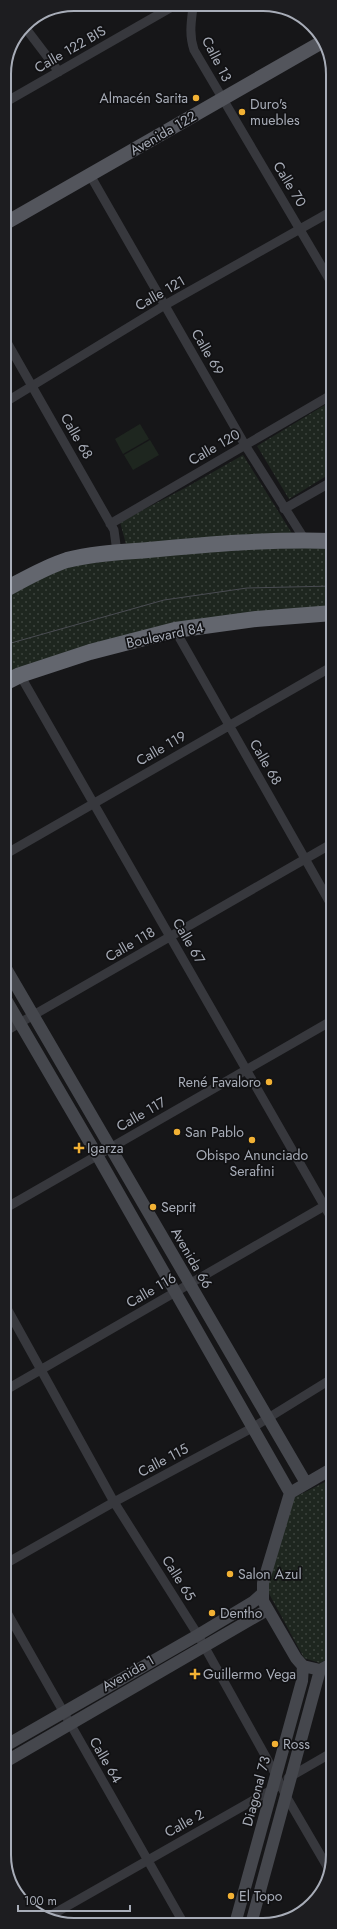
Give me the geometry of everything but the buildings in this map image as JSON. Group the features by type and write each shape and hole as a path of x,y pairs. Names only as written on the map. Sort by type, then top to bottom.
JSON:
{"highway":[{"path":"11,586 30,575 68,560 117,552 215,543 326,541"},
{"name":"Boulevard 84","path":"11,680 20,675 90,652 175,630 256,619 326,614"}],"main road":[{"name":"Avenida 122","path":"11,220 319,44"},
{"name":"Avenida 66","path":"11,977 112,1147 306,1483"},
{"path":"11,1008 98,1155 174,1292 290,1493"},
{"path":"326,1472 290,1493 263,1583 262,1594 267,1610 296,1658 303,1666 320,1670 326,1667"},
{"name":"Avenida 1","path":"11,1742 198,1635 253,1602 262,1594"},
{"name":"Avenida 1","path":"11,1758 267,1610"},
{"name":"Diagonal 73","path":"237,1918 276,1782 302,1680 303,1666"},
{"path":"253,1918 320,1670"}],"street":[{"name":"Calle 122 BIS","path":"11,99 165,11"},
{"name":"Calle 13","path":"192,11 190,30 194,50 222,99"},
{"path":"28,31 59,72"},
{"name":"Calle 70","path":"222,99 326,274"},
{"name":"Calle 69","path":"90,175 245,445 305,540"},
{"name":"Calle 121","path":"11,399 165,305 326,215"},
{"name":"Calle 68","path":"11,350 110,524 116,538 117,552"},
{"name":"Calle 120","path":"110,524 326,398"},
{"path":"284,508 326,485"},
{"name":"Calle 68","path":"175,630 326,896"},
{"name":"Calle 119","path":"11,851 326,670"},
{"name":"Calle 67","path":"20,675 326,1209"},
{"name":"Calle 118","path":"11,1028 326,847"},
{"name":"Calle 117","path":"11,1205 326,1024"},
{"name":"Calle 116","path":"11,1387 324,1206"},
{"name":"Calle 65","path":"11,1315 114,1502 198,1635 276,1782 286,1796 325,1863"},
{"name":"Calle 115","path":"11,1560 114,1502 252,1428 326,1382"},
{"name":"Calle 64","path":"11,1621 181,1918"},
{"name":"Calle 2","path":"53,1914 147,1860 276,1782 291,1777 326,1756"}],"shaded area":[{"path":"326,404 326,476 289,499 257,446"},
{"path":"140,424 149,439 123,454 115,439"},
{"path":"150,440 159,455 133,470 124,455"},
{"path":"243,455 293,535 127,548 120,522 185,488"},
{"path":"326,548 326,609 300,610 11,674 11,593 34,581 71,566 130,558 216,550"},
{"path":"326,1482 326,1660 320,1663 304,1658 266,1588 293,1498"}],"tram line":[{"path":"11,643 164,600 247,588 326,586"}],"place":[{"name":"Almacén Sarita","path":"196,98"},
{"name":"Duro's muebles","path":"242,112"},
{"name":"René Favaloro","path":"269,1082"},
{"name":"San Pablo","path":"177,1132"},
{"name":"Obispo Anunciado Serafini","path":"252,1140"},
{"name":"Igarza","path":"79,1148"},
{"name":"Seprit","path":"153,1207"},
{"name":"Salon Azul","path":"230,1574"},
{"name":"Dentho","path":"212,1613"},
{"name":"Guillermo Vega","path":"195,1674"},
{"name":"Ross","path":"275,1744"},
{"name":"El Topo","path":"231,1896"}]}
